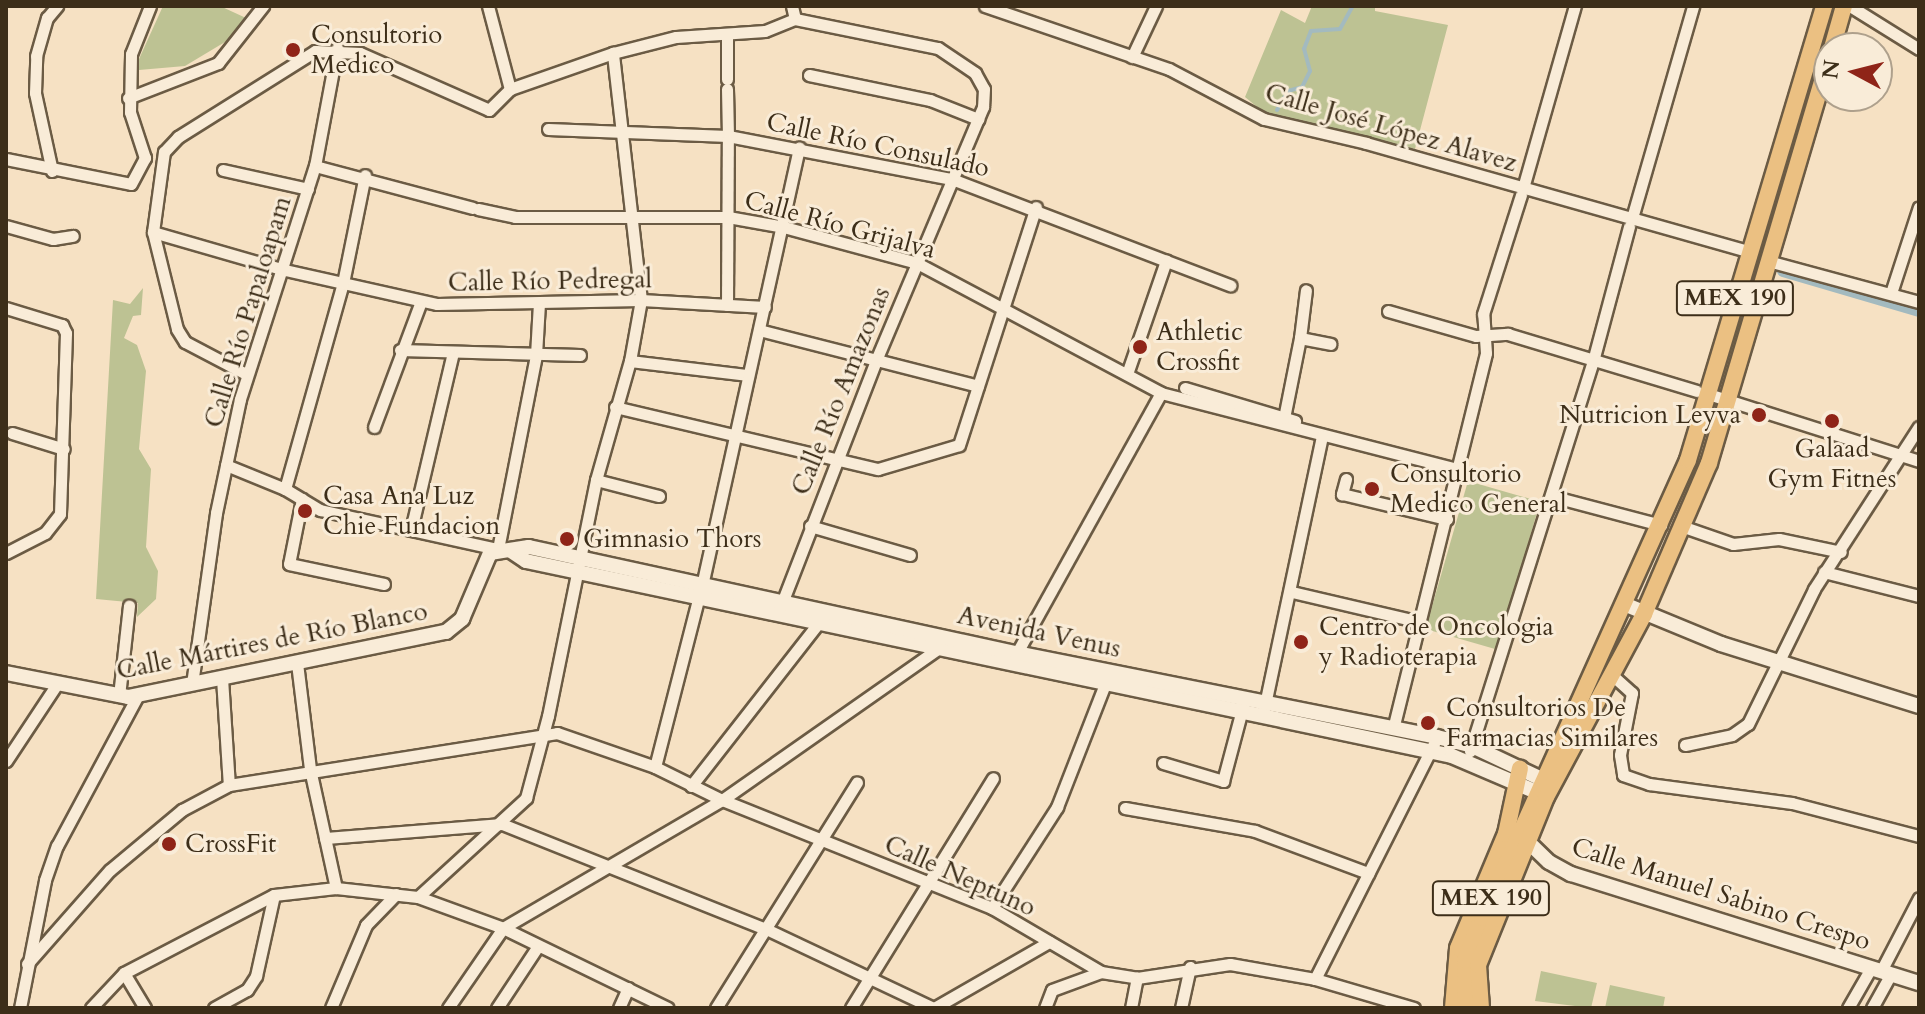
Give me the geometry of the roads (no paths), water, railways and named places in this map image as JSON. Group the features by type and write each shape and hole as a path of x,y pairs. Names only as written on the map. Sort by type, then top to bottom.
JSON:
{"main road":[{"name":"MEX 190","path":"1481,1008 1478,965 1544,788 1661,525 1824,6"},
{"path":"1837,32 1844,6"},
{"name":"MEX 190","path":"1544,788 1612,675 1684,527 1730,399 1813,111"},
{"name":"Avenida Venus","path":"504,550 526,561 582,563 701,589 783,599 1105,684 1243,706"},
{"name":"Calle Mártires de Río Blanco","path":"6,673 119,696 138,695 451,630 462,619 488,555 504,550"},
{"name":"Avenida Venus","path":"701,589 778,615 936,650 1014,659 1264,710 1437,737 1472,746 1544,788"},
{"path":"1624,604 1721,644 1919,706"},
{"name":"Avenida Venus","path":"1264,710 1520,776"},
{"path":"1453,1008 1458,948 1506,834 1520,776"},
{"name":"MEX 190","path":"1466,1008 1465,960 1524,838"},
{"name":"Calle Manuel Sabino Crespo","path":"1524,838 1571,874 1919,983"}],"street":[{"path":"52,171 35,93 36,56 47,18 57,6"},
{"path":"6,159 124,186 142,173 145,158 128,98 131,54 150,6"},
{"path":"128,98 218,63 263,6"},
{"path":"488,6 510,89"},
{"path":"246,374 185,342 153,232 164,152 178,137 315,51 337,48 360,53 489,110 510,89 613,53 676,37 765,31 795,19 792,6"},
{"name":"Calle José López Alavez","path":"985,6 1169,69 1264,119 1630,223 1748,251"},
{"path":"1132,57 1156,6"},
{"path":"1393,729 1460,470 1486,338 1483,314 1522,192 1575,6"},
{"path":"1466,761 1593,361 1693,6"},
{"path":"1850,6 1919,49"},
{"name":"Calle Río Amazonas","path":"778,615 837,458 985,97 975,73 938,48 795,19"},
{"path":"727,34 727,305"},
{"name":"Calle Río Papaloapam","path":"192,684 226,465 246,374 285,270 315,166 337,48"},
{"path":"418,897 502,824 526,798 544,734 582,563 596,480 630,361 641,300 625,131 613,53"},
{"path":"809,75 930,100 978,119"},
{"name":"Calle Río Consulado","path":"548,129 728,138 799,148 952,179 1036,207 1230,285"},
{"path":"655,767 701,589 734,432 784,227 799,148"},
{"name":"Calle Río Grijalva","path":"315,166 365,175 515,217 728,217 784,227 917,263 1161,393 1352,443"},
{"path":"223,170 308,189"},
{"path":"285,489 343,283 365,175"},
{"path":"615,407 837,458 894,468 959,445 1036,207"},
{"path":"1891,293 1919,207"},
{"path":"6,226 53,239 73,236"},
{"name":"Calle Río Pedregal","path":"153,232 285,270 421,301 539,303 641,300 765,307"},
{"path":"1127,374 1166,261"},
{"path":"1768,261 1919,302"},
{"path":"1284,418 1306,290"},
{"path":"374,427 400,350 421,301"},
{"path":"226,465 285,489 320,510 504,550 536,355 539,303"},
{"path":"6,308 62,325 66,333 64,449 55,525 6,553"},
{"path":"1388,311 1486,338 1508,334 1730,399 1919,461"},
{"path":"759,330 978,386"},
{"path":"1300,338 1330,344"},
{"path":"400,350 452,356 580,355"},
{"path":"411,530 452,356"},
{"path":"630,361 748,375"},
{"path":"1185,388 1345,435 1352,443 1460,470"},
{"path":"1014,659 1161,393"},
{"path":"1685,745 1732,735 1748,724 1776,662 1824,572 1841,552 1898,454 1919,427"},
{"path":"12,433 64,449"},
{"path":"1264,710 1292,592 1322,436"},
{"path":"1346,479 1342,494 1447,519"},
{"path":"596,480 659,496"},
{"path":"1551,496 1661,525"},
{"path":"302,499 289,564 384,584"},
{"path":"810,526 910,555"},
{"path":"1684,527 1733,544 1779,539 1841,552"},
{"path":"1824,572 1919,596"},
{"path":"1292,592 1420,622"},
{"path":"119,696 129,606"},
{"path":"691,786 828,610"},
{"path":"448,1008 503,928 722,800 936,650"},
{"path":"297,663 310,769 336,888"},
{"path":"1612,675 1632,693 1620,755 1623,775 1649,784 1792,803 1919,836"},
{"path":"222,678 229,785"},
{"path":"6,761 57,684"},
{"path":"992,908 1057,807 1105,684"},
{"path":"20,1008 27,964 57,846 138,695"},
{"path":"1163,763 1223,781 1243,706"},
{"name":"Calle Neptuno","path":"27,964 110,870 182,810 229,785 310,769 544,734 571,735 655,767 722,800 992,908 1101,972 1137,978 1190,967 1230,964 1315,979 1414,1008"},
{"path":"1315,979 1437,737"},
{"path":"851,1008 993,778"},
{"path":"716,1008 818,838 857,782"},
{"path":"1125,808 1255,831 1368,873"},
{"path":"325,838 502,824 764,928 934,1008 1049,942"},
{"path":"91,1008 124,973 274,895 336,888 418,897 503,928 668,1008"},
{"path":"331,1008 366,925 396,894"},
{"path":"214,1008 247,990 256,976 274,895"},
{"path":"1872,1008 1881,971 1919,898"},
{"path":"497,1008 538,946"},
{"path":"1181,1008 1190,967"},
{"path":"1848,1008 1881,971"},
{"path":"1045,1008 1052,990 1101,972"},
{"path":"124,973 145,1008"},
{"path":"1131,1008 1137,978"},
{"path":"619,1008 628,988"}],"waterway":[{"path":"1277,110 1288,91 1302,87 1310,71 1304,49 1311,31 1340,29 1353,6"},
{"path":"1783,271 1919,311"}],"place":[{"name":"Consultorio Medico","path":"293,50"},
{"name":"Athletic Crossfit","path":"1140,347"},
{"name":"Nutricion Leyva","path":"1759,415"},
{"name":"Galaad Gym Fitnes","path":"1832,421"},
{"name":"Consultorio Medico General","path":"1372,489"},
{"name":"Casa Ana Luz Chie Fundacion","path":"305,511"},
{"name":"Gimnasio Thors","path":"567,539"},
{"name":"Centro de Oncologia y Radioterapia","path":"1301,642"},
{"name":"Consultorios De Farmacias Similares","path":"1428,723"},
{"name":"CrossFit","path":"169,844"}]}
